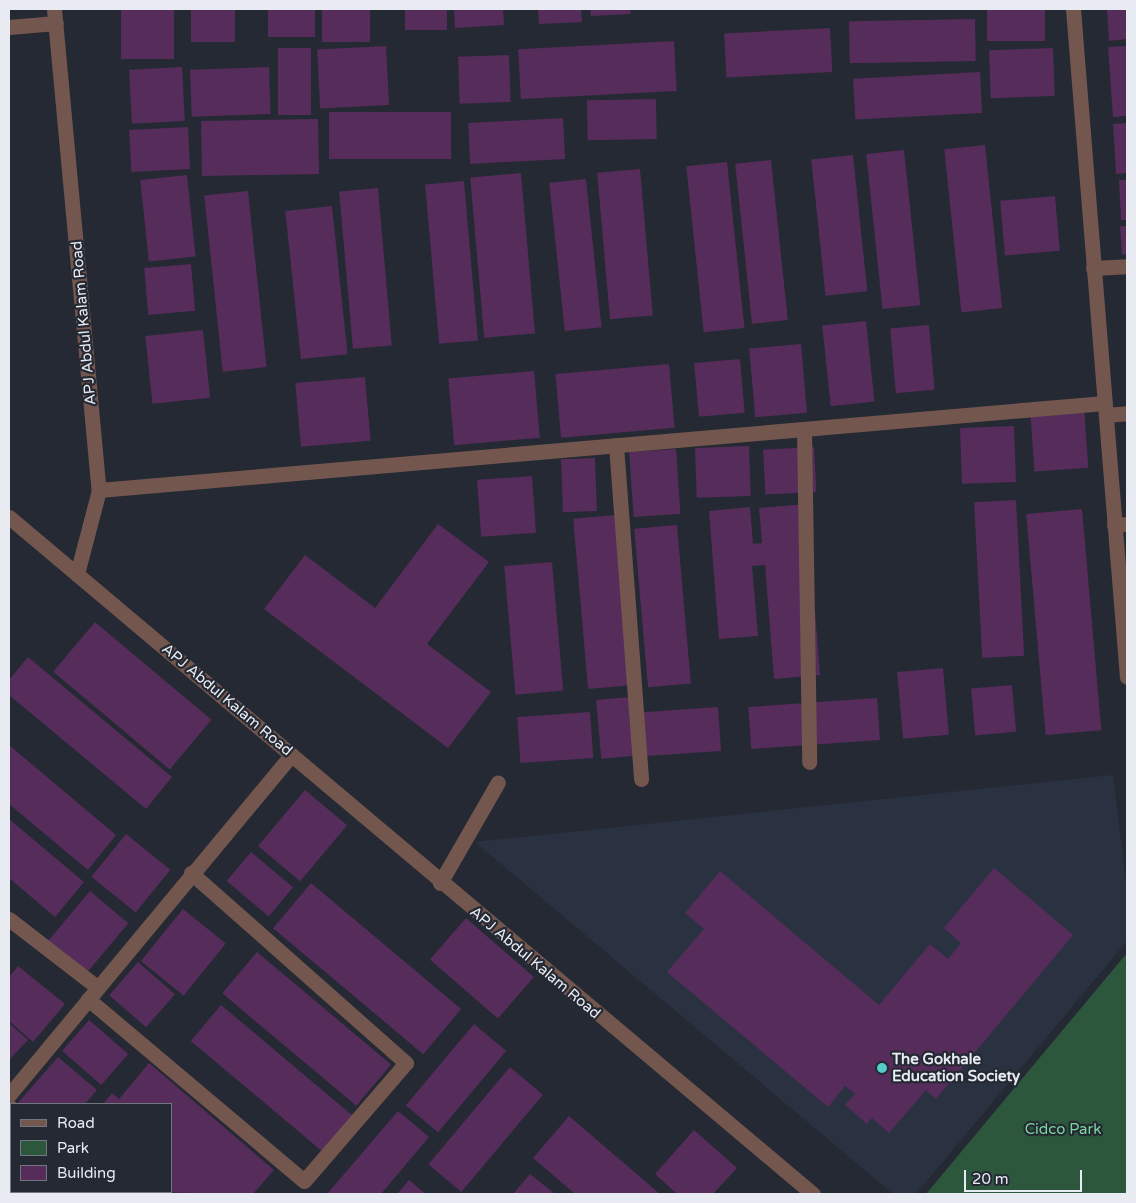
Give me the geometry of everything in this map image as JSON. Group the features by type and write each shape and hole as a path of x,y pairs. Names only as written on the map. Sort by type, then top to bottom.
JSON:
{"street":[{"path":"1073,9 1105,409 1121,524 1127,677"},
{"path":"9,27 55,16"},
{"name":"APJ Abdul Kalam Road","path":"55,16 99,490 77,574 291,754 440,884 812,1194"},
{"path":"1093,268 1127,266"},
{"path":"99,490 804,429 1105,409 1127,413"},
{"path":"804,429 809,762"},
{"path":"616,445 641,779"},
{"path":"9,517 77,574"},
{"path":"9,1095 291,754"},
{"path":"440,884 498,782"},
{"path":"9,919 304,1181 406,1063 191,873"}],"shaded area":[{"name":"The Gokhale Education Society","path":"1113,775 1127,889 1127,941 916,1194 893,1194 475,842"}],"green space":[{"name":"Cidco Park","path":"1127,953 1127,1194 926,1194"}],"building":[{"path":"121,9 174,9 174,59 121,59"},
{"path":"191,9 235,9 235,42 191,42"},
{"path":"268,9 315,9 315,37 268,37"},
{"path":"322,9 370,9 370,42 322,42"},
{"path":"405,9 447,9 447,30 405,30"},
{"path":"454,9 503,9 504,25 455,28"},
{"path":"538,9 581,9 582,22 539,24"},
{"path":"590,9 630,9 631,14 591,16"},
{"path":"987,9 1045,9 1045,41 987,41"},
{"path":"1107,9 1127,9 1127,39 1109,41"},
{"path":"975,19 976,61 850,63 849,21"},
{"path":"830,28 832,72 726,77 724,34"},
{"path":"674,41 677,91 521,99 518,49"},
{"path":"386,46 389,105 320,109 317,50"},
{"path":"1127,46 1127,116 1113,117 1108,47"},
{"path":"278,48 311,48 311,115 278,115"},
{"path":"1053,48 1055,96 991,98 989,50"},
{"path":"509,55 511,102 460,104 458,57"},
{"path":"182,67 185,121 132,124 129,70"},
{"path":"269,67 271,114 192,117 190,70"},
{"path":"980,72 982,113 855,120 853,79"},
{"path":"656,99 657,139 588,140 587,100"},
{"path":"329,112 451,112 451,159 329,159"},
{"path":"563,118 565,159 470,164 468,123"},
{"path":"318,119 319,174 202,176 201,121"},
{"path":"1127,123 1127,173 1116,174 1113,124"},
{"path":"188,127 190,169 131,172 129,130"},
{"path":"985,145 1002,308 961,312 944,149"},
{"path":"904,150 920,305 883,309 866,154"},
{"path":"853,155 867,291 826,296 811,159"},
{"path":"771,160 788,320 752,324 735,164"},
{"path":"727,162 744,328 704,332 686,166"},
{"path":"640,169 653,315 610,319 597,173"},
{"path":"521,173 535,333 484,338 470,177"},
{"path":"187,175 196,257 149,261 140,180"},
{"path":"586,179 602,327 565,331 549,183"},
{"path":"1119,180 1127,180 1127,220 1121,220"},
{"path":"464,181 478,340 439,344 425,184"},
{"path":"378,188 392,345 353,349 339,191"},
{"path":"248,191 267,367 223,372 204,196"},
{"path":"1055,196 1060,251 1005,256 1000,201"},
{"path":"332,206 348,354 301,359 285,211"},
{"path":"1120,226 1127,226 1127,254 1122,255"},
{"path":"191,264 195,311 148,315 144,268"},
{"path":"866,321 874,402 831,406 822,326"},
{"path":"929,325 935,390 896,393 890,328"},
{"path":"203,330 210,398 152,404 145,336"},
{"path":"801,344 807,413 755,417 749,349"},
{"path":"740,359 745,413 699,417 694,363"},
{"path":"669,364 675,428 561,438 555,374"},
{"path":"534,371 540,438 454,445 448,378"},
{"path":"365,377 371,441 301,447 295,383"},
{"path":"1084,406 1088,468 1034,472 1030,410"},
{"path":"1014,426 1016,482 962,484 960,428"},
{"path":"749,446 751,496 697,498 695,448"},
{"path":"814,447 816,492 765,495 763,450"},
{"path":"676,449 681,514 634,517 629,452"},
{"path":"595,458 597,511 563,512 561,459"},
{"path":"532,476 536,533 481,537 477,480"},
{"path":"1016,500 1024,656 982,658 974,502"},
{"path":"807,504 820,675 774,679 765,565 752,566 758,636 719,639 709,511 750,507 753,544 762,543 759,508"},
{"path":"1082,509 1101,730 1046,735 1026,514"},
{"path":"616,515 631,685 588,689 573,519"},
{"path":"438,524 489,562 427,644 491,692 448,748 264,609 305,555 375,608"},
{"path":"677,525 691,683 648,687 634,529"},
{"path":"552,562 563,691 515,695 504,566"},
{"path":"95,622 211,720 170,769 53,672"},
{"path":"28,657 172,777 146,809 9,695 9,680"},
{"path":"943,668 949,735 903,739 897,672"},
{"path":"1012,685 1016,732 975,735 971,689"},
{"path":"630,697 635,756 601,759 596,700"},
{"path":"877,698 880,740 751,749 748,707"},
{"path":"718,707 721,751 646,756 643,712"},
{"path":"590,712 593,758 520,763 517,717"},
{"path":"9,745 116,835 88,870 9,804"},
{"path":"305,790 347,825 300,881 258,846"},
{"path":"9,819 84,882 55,917 9,878"},
{"path":"126,834 170,870 136,913 91,877"},
{"path":"251,852 293,887 269,916 227,881"},
{"path":"994,868 1073,935 936,1099 926,1090 889,1133 872,1118 867,1124 845,1105 855,1094 845,1086 828,1107 667,972 704,929 685,913 720,871 879,1005 930,944 948,959 961,943 944,928"},
{"path":"311,883 461,1009 423,1054 273,928"},
{"path":"90,891 128,923 87,973 48,941"},
{"path":"183,909 226,944 184,996 141,961"},
{"path":"466,918 534,977 498,1019 430,960"},
{"path":"257,952 391,1064 356,1106 222,993"},
{"path":"138,962 175,994 146,1027 109,995"},
{"path":"18,966 65,1004 33,1042 9,1021 9,977"},
{"path":"221,1005 356,1118 326,1154 191,1041"},
{"path":"89,1020 128,1054 101,1085 62,1051"},
{"path":"9,1023 28,1040 9,1060"},
{"path":"474,1024 506,1051 438,1132 406,1105"},
{"path":"58,1057 97,1090 86,1103 18,1103"},
{"path":"149,1063 274,1170 253,1194 172,1193 172,1103 104,1103 112,1093 119,1099"},
{"path":"510,1067 543,1095 461,1192 428,1164"},
{"path":"398,1111 429,1137 381,1194 327,1194"},
{"path":"569,1116 660,1194 575,1194 533,1158"},
{"path":"9,1120 10,1192 9,1191"},
{"path":"694,1130 737,1168 713,1194 677,1194 655,1174"},
{"path":"530,1174 555,1194 513,1194"},
{"path":"409,1180 426,1194 397,1194"},
{"path":"38,1193 81,1193 81,1194"}],"place":[{"name":"The Gokhale Education Society","path":"882,1068"}]}
